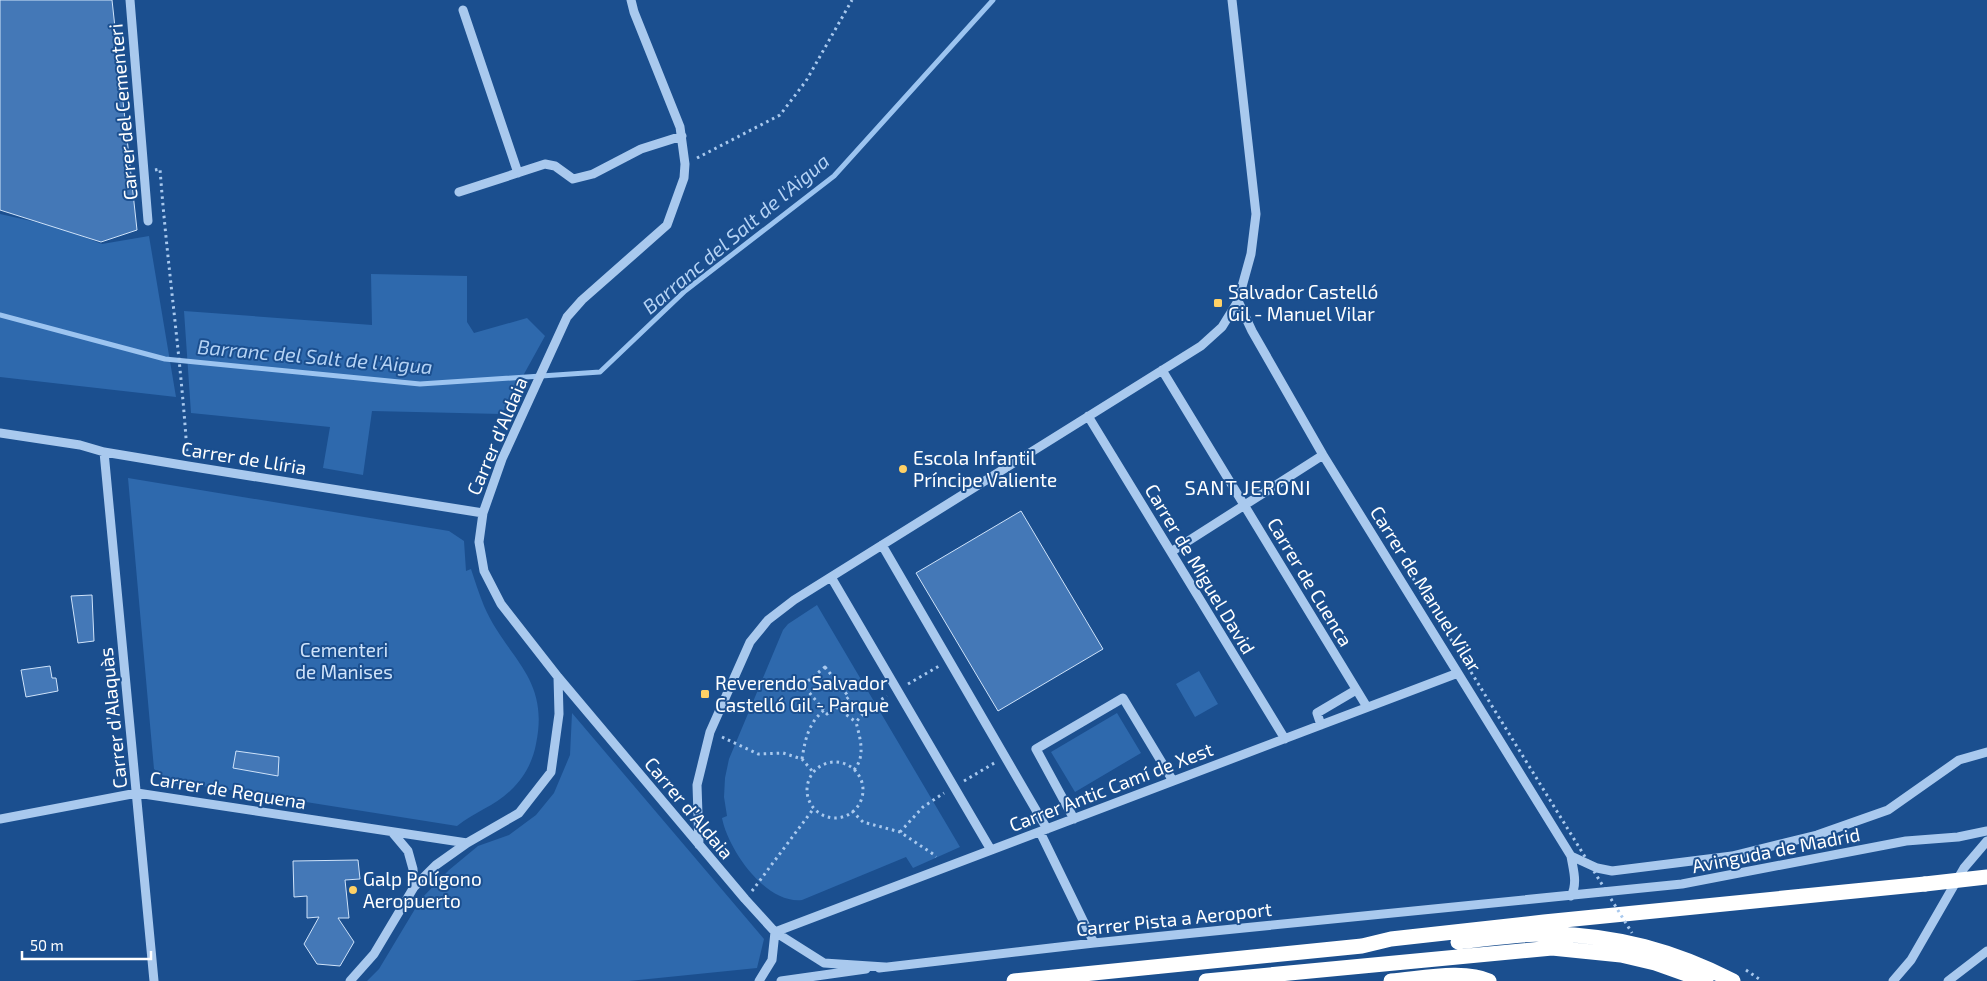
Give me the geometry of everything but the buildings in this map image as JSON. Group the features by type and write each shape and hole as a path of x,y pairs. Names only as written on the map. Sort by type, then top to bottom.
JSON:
{"highway":[{"path":"1014,981 1362,946 1391,939 1544,922 1987,877"},
{"path":"1362,946 1391,948 1549,934 1624,940 1665,951 1733,981"},
{"path":"1206,981 1552,948 1622,955 1655,962 1706,981"},
{"path":"1391,981 1462,975 1483,978 1489,981"}],"street":[{"name":"Carrer del Cementeri","path":"130,0 148,221"},
{"name":"Carrer d’Aldaia","path":"631,0 634,12 680,126 685,164 684,178 667,225 582,300 567,317 502,459 483,513 479,542 484,571 501,604 558,677 775,932 824,963 885,967"},
{"path":"699,845 697,786 710,732 750,642 768,620 794,600 1201,346 1222,327 1238,300 1251,254 1256,214 1232,0"},
{"path":"463,10 518,173"},
{"path":"459,192 545,164 555,166 573,179 593,174 641,149 682,136"},
{"name":"Carrer de Manuel Vilar","path":"1238,300 1252,331 1323,455 1571,856 1575,880 1571,896"},
{"name":"Carrer de Cuenca","path":"1162,370 1367,707"},
{"name":"Carrer de Miguel David","path":"1088,416 1285,738"},
{"name":"Carrer de Llíria","path":"0,433 80,445 104,452 188,466 483,513"},
{"name":"Carrer d’Alaquàs","path":"104,452 154,981"},
{"path":"1171,552 1323,455"},
{"path":"882,545 1044,830 1094,943"},
{"path":"832,577 991,850"},
{"name":"Carrer Antic Camí de Xest","path":"775,932 1458,672"},
{"path":"350,981 374,954 414,887 436,866 467,843 519,814 551,772 559,714 558,677"},
{"path":"1321,725 1317,713 1356,690"},
{"path":"1074,818 1036,748 1123,698 1173,781"},
{"name":"Avinguda de Madrid","path":"1571,856 1598,868 1612,871 1732,856 1792,843 1888,810 1958,760 1987,752"},
{"name":"Carrer de Requena","path":"0,819 137,793 467,843"},
{"name":"Avinguda de Madrid","path":"1571,896 1682,884 1906,842 1958,837 1987,831"},
{"path":"392,832 408,851 413,869 414,887"},
{"path":"1893,981 1911,960 1964,868 1987,841"},
{"name":"Carrer Pista a Aeroport","path":"781,981 1094,943 1571,896"},
{"path":"759,981 772,960 775,932"},
{"path":"1948,981 1987,951"}],"path":[{"path":"685,164 780,115 806,81 852,0"},
{"path":"164,229 185,419 188,466"},
{"path":"1413,578 1632,933"},
{"path":"856,722 869,707 949,660"},
{"path":"825,667 849,697 827,714 824,710 804,685 825,667"},
{"path":"836,707 856,722 862,750 858,766 854,770"},
{"path":"802,760 805,736 818,714 824,710"},
{"path":"710,732 758,754 783,753 802,760 813,772"},
{"path":"829,762 847,764 860,777 862,796 858,804 844,816 835,817 826,816 814,808 808,797 807,788 813,772 829,762"},
{"path":"745,899 759,884 814,808"},
{"path":"852,811 863,822 900,832 933,854 943,868"}],"green space":[{"path":"0,214 58,227 102,244 149,236 176,397 0,377"},
{"path":"371,274 467,276 467,322 474,333 527,318 545,336 502,414 372,411 363,475 323,468 330,427 191,413 184,311 372,325"},
{"name":"Cementeri de Manises","path":"128,478 449,531 464,541 466,571 471,569 484,606 493,624 524,670 532,685 537,702 539,721 535,750 524,775 505,796 457,826 211,787 174,784 154,769"},
{"path":"817,605 960,847 913,868 906,857 802,900 788,899 762,884 740,859 732,844 722,818 727,816 724,797 725,778 729,759 783,630 788,624"},
{"path":"1199,671 1218,704 1195,717 1176,684"},
{"path":"572,713 764,939 757,968 629,981 367,981 379,969 421,899 449,870 478,846 509,835 536,815 554,793 570,755"},
{"path":"1117,713 1141,753 1075,792 1051,752"}],"waterway":[{"name":"Barranc del Salt de l'Aigua","path":"0,315 165,359 420,384 600,372 685,291 834,176 993,0"}],"place":[{"name":"Salvador Castelló Gil - Manuel Vilar","path":"1218,303"},
{"name":"Escola Infantil Príncipe Valiente","path":"903,469"},
{"name":"Reverendo Salvador Castelló Gil - Parque","path":"705,694"},
{"name":"Galp Polígono Aeropuerto","path":"353,890"}],"district":[{"name":"SANT JERONI","path":"1248,488"}]}
